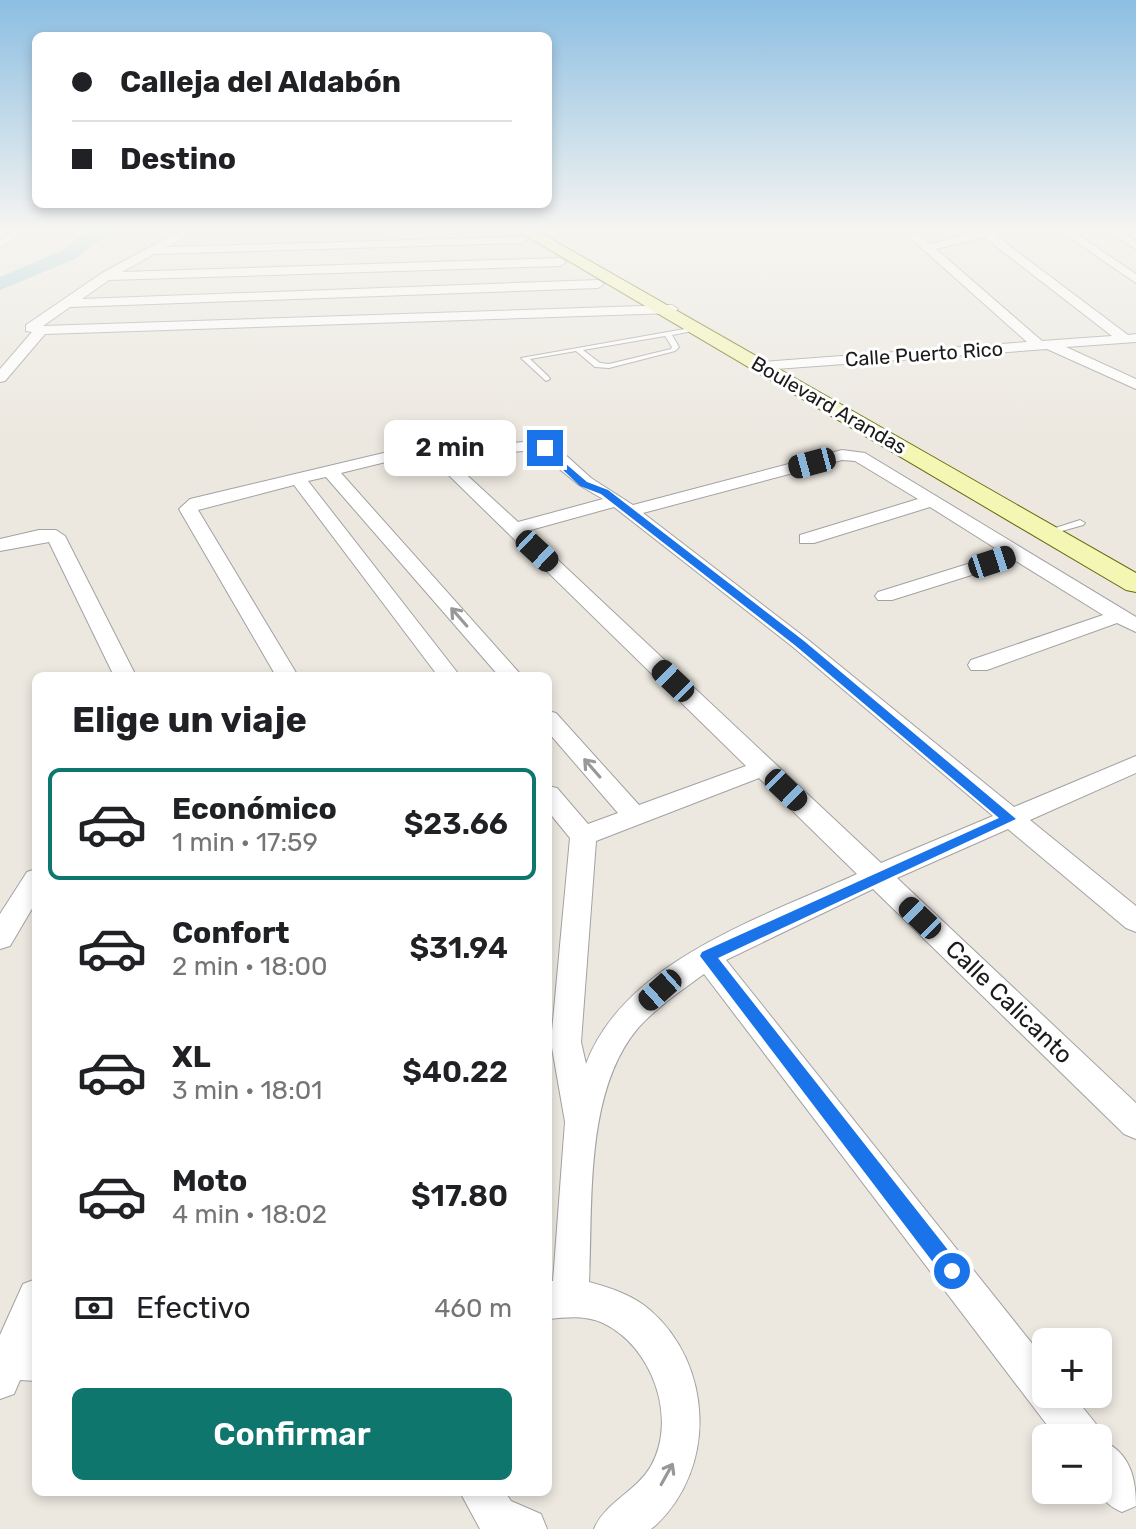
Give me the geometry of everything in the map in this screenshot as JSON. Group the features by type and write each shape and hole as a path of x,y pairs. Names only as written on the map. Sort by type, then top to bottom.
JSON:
{"main road":[{"name":"Boulevard Arandas","path":"649,299 1136,576"},
{"name":"Boulevard Arandas","path":"667,309 696,329 765,366"},
{"name":"Boulevard Arandas","path":"1052,531 1136,584"}],"street":[{"path":"68,299 31,328 667,309"},
{"path":"62,303 163,299"},
{"path":"335,321 338,299"},
{"path":"989,299 1044,345 1136,385"},
{"path":"1077,299 1130,338"},
{"path":"0,378 41,330"},
{"name":"Calle Puerto Rico","path":"765,366 1130,338"},
{"name":"Calle Calicanto","path":"623,506 584,484 545,448 532,445 438,457 1136,1124"},
{"path":"514,529 851,455 859,456 1128,621"},
{"path":"285,672 188,509 196,503 392,456"},
{"path":"330,471 507,672"},
{"path":"298,479 445,672"},
{"path":"807,539 931,501"},
{"path":"623,506 800,643 1136,921"},
{"path":"0,545 56,536 123,672"},
{"path":"350,546 388,537"},
{"path":"885,596 1018,554"},
{"path":"979,665 1128,621"},
{"path":"552,723 636,818"},
{"path":"615,1529 646,1509 673,1466 682,1417 673,1369 647,1331 612,1305 559,1298 581,1122 604,1057 627,1020 660,990 707,956 877,876 1136,764"},
{"path":"583,836 763,768"},
{"path":"552,799 583,836 566,1042 581,1122"},
{"path":"0,938 32,886"},
{"path":"707,956 1032,1374"},
{"path":"11,1365 32,1308"},
{"path":"1059,1408 1071,1424"},
{"path":"484,1496 496,1516 526,1529"}],"lane":[{"path":"546,379 525,358 696,329"},
{"path":"577,349 598,365 609,366 673,350 676,347 668,335"},
{"path":"1052,531 1080,523"}],"route":[{"path":"545,448 584,484 605,492 800,643 1010,819 877,876 707,956 952,1271"}]}
